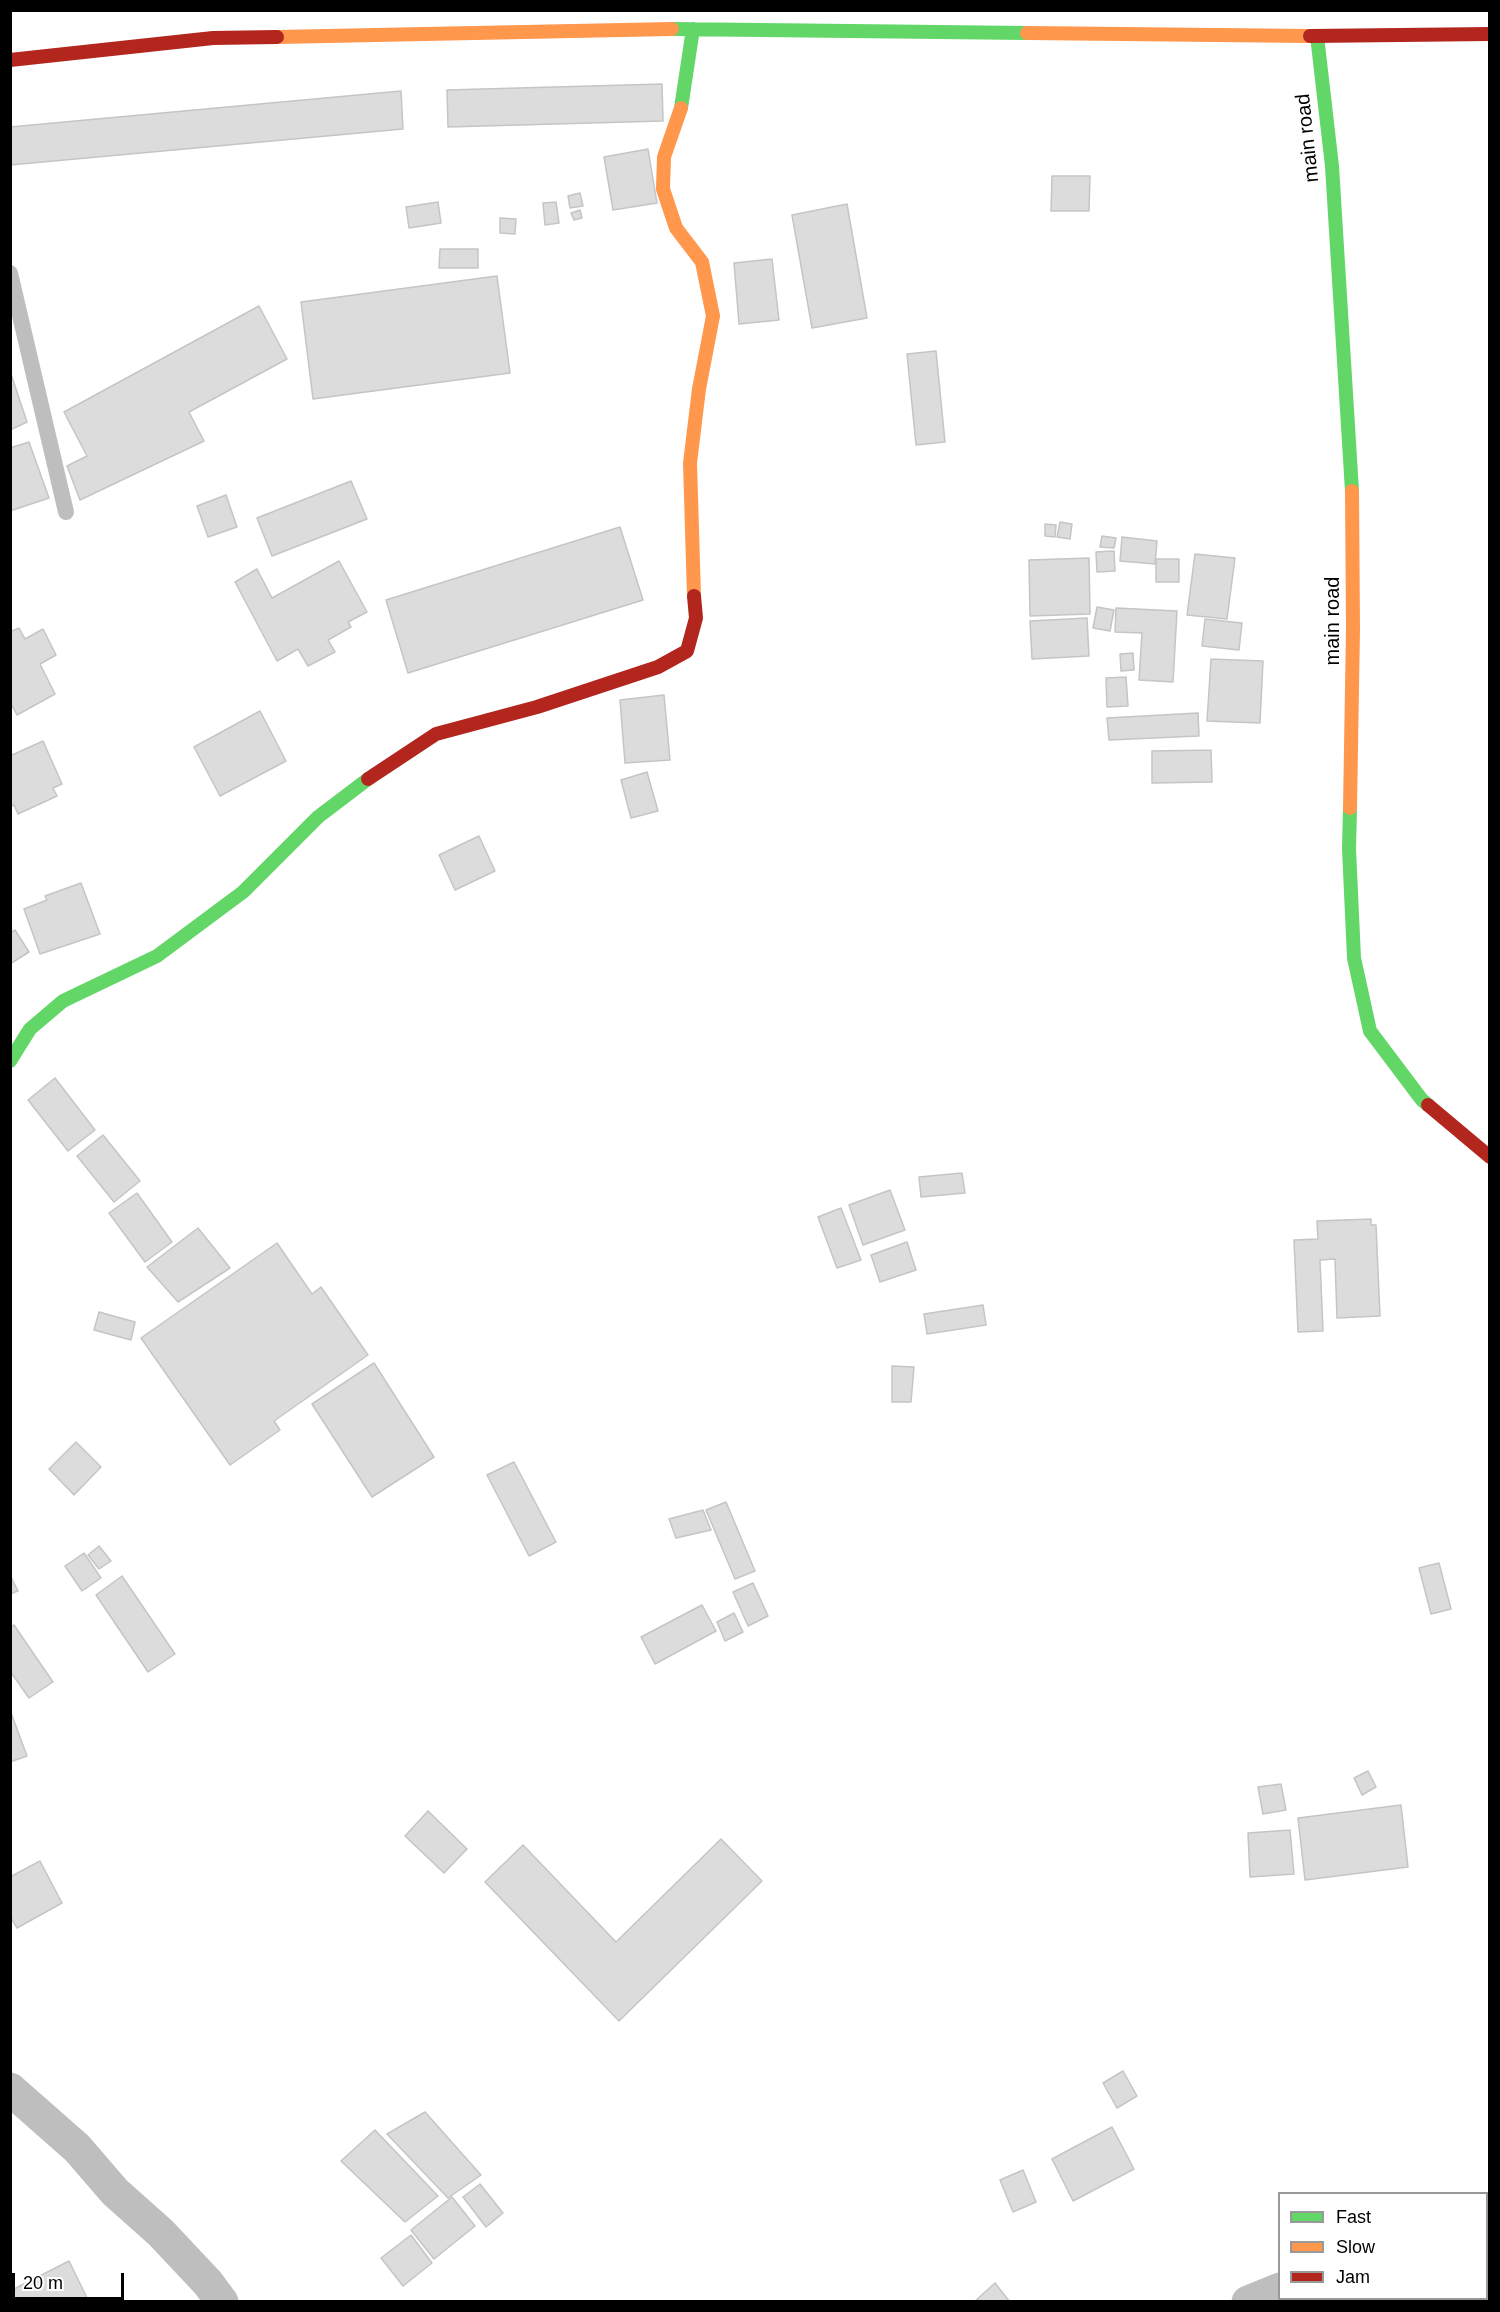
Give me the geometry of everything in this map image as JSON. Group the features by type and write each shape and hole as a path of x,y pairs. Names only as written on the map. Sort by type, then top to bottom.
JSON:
{"street":[{"path":"10,1060 30,1029 63,1001 157,956 243,892 318,817 364,782 436,734 537,706 658,668 687,651 696,618 692,573 690,463 699,389 712,316 702,262 676,228 663,189 664,157 683,103 693,29"},
{"path":"10,60 213,38 693,29 1317,36 1490,34"},
{"name":"main road","path":"1317,36 1332,166 1352,478 1353,629 1349,849 1354,958 1370,1031 1422,1100 1490,1157"},
{"path":"10,2089 77,2148 115,2192 161,2234 222,2301"},
{"path":"1248,2301 1278,2290"}],"lane":[{"path":"10,273 66,512"}],"building":[{"path":"662,84 663,121 448,127 447,90"},
{"path":"401,91 403,129 10,165 10,127"},
{"path":"648,149 657,203 613,210 604,157"},
{"path":"1052,176 1090,176 1089,211 1051,211"},
{"path":"580,193 583,206 570,208 568,196"},
{"path":"438,202 441,223 409,228 406,207"},
{"path":"556,202 559,223 545,225 543,203"},
{"path":"847,204 867,318 812,328 792,215"},
{"path":"580,210 582,218 574,220 571,213"},
{"path":"500,218 516,219 515,234 500,233"},
{"path":"440,249 478,249 478,268 439,268"},
{"path":"772,259 779,320 739,324 734,263"},
{"path":"497,276 510,373 313,399 301,302"},
{"path":"259,306 287,359 189,412 204,441 80,500 67,466 87,456 64,412"},
{"path":"936,351 945,442 916,445 907,354"},
{"path":"10,371 27,422 10,430"},
{"path":"29,442 49,498 10,511 10,448"},
{"path":"351,481 367,519 272,556 257,518"},
{"path":"226,495 237,527 208,537 197,506"},
{"path":"1060,522 1072,524 1070,539 1057,537"},
{"path":"1045,524 1056,525 1055,537 1045,536"},
{"path":"620,527 643,600 408,673 386,600"},
{"path":"1102,536 1116,538 1114,548 1100,547"},
{"path":"1122,537 1157,541 1155,564 1120,561"},
{"path":"1114,551 1115,571 1097,572 1096,552"},
{"path":"1195,554 1235,558 1227,619 1187,615"},
{"path":"1089,558 1090,614 1030,616 1029,560"},
{"path":"1156,559 1179,559 1179,582 1156,582"},
{"path":"339,561 367,612 348,622 351,627 328,640 335,652 308,666 298,649 277,661 235,582 257,569 272,598"},
{"path":"1097,607 1114,610 1110,631 1093,628"},
{"path":"1116,608 1177,611 1173,682 1139,680 1142,633 1115,632"},
{"path":"1087,618 1089,656 1032,659 1030,621"},
{"path":"1205,619 1242,623 1239,650 1202,646"},
{"path":"19,628 25,639 43,629 56,655 40,664 55,694 17,715 10,702 10,632"},
{"path":"1133,653 1134,670 1121,671 1120,654"},
{"path":"1211,659 1263,661 1260,723 1207,721"},
{"path":"1126,677 1128,706 1107,707 1106,678"},
{"path":"664,695 670,760 625,763 620,700"},
{"path":"260,711 286,761 220,796 194,747"},
{"path":"1198,713 1199,736 1109,740 1107,718"},
{"path":"43,741 62,784 53,788 57,796 18,814 14,805 10,807 10,756"},
{"path":"1211,750 1212,782 1152,783 1152,751"},
{"path":"647,772 658,811 631,818 621,780"},
{"path":"479,836 495,871 455,890 439,855"},
{"path":"81,883 100,934 40,954 24,909 47,900 45,896"},
{"path":"15,930 29,952 10,964 10,933"},
{"path":"55,1078 95,1130 68,1151 28,1100"},
{"path":"103,1135 140,1181 114,1202 77,1156"},
{"path":"962,1173 965,1193 921,1197 919,1177"},
{"path":"890,1190 905,1230 863,1245 849,1205"},
{"path":"137,1193 172,1242 145,1262 109,1213"},
{"path":"841,1208 861,1260 837,1268 818,1217"},
{"path":"1371,1219 1371,1225 1376,1225 1380,1316 1337,1318 1335,1259 1320,1260 1323,1331 1298,1332 1294,1240 1318,1239 1317,1221"},
{"path":"198,1228 230,1268 178,1302 147,1267"},
{"path":"907,1242 916,1270 880,1282 871,1255"},
{"path":"277,1243 312,1294 321,1287 368,1355 274,1421 280,1430 230,1465 141,1338"},
{"path":"983,1305 986,1325 927,1334 924,1314"},
{"path":"99,1312 135,1322 131,1340 94,1330"},
{"path":"374,1363 434,1457 372,1497 312,1404"},
{"path":"892,1366 914,1367 911,1402 892,1402"},
{"path":"76,1442 101,1467 74,1495 49,1469"},
{"path":"514,1462 556,1542 529,1556 487,1475"},
{"path":"726,1502 755,1571 735,1579 706,1510"},
{"path":"703,1510 711,1530 676,1538 669,1519"},
{"path":"99,1546 111,1561 99,1569 88,1555"},
{"path":"84,1553 101,1578 82,1591 65,1566"},
{"path":"1439,1563 1451,1609 1431,1614 1419,1568"},
{"path":"10,1575 18,1591 10,1594"},
{"path":"122,1576 175,1654 148,1672 96,1595"},
{"path":"753,1583 768,1616 748,1626 733,1592"},
{"path":"702,1605 716,1631 655,1664 641,1637"},
{"path":"734,1613 743,1632 725,1641 717,1622"},
{"path":"14,1625 53,1682 29,1698 10,1671 10,1628"},
{"path":"10,1710 27,1756 10,1762"},
{"path":"1368,1771 1376,1787 1362,1795 1354,1778"},
{"path":"1281,1784 1286,1810 1263,1814 1258,1787"},
{"path":"1401,1805 1408,1867 1305,1880 1298,1818"},
{"path":"428,1811 467,1849 444,1873 405,1836"},
{"path":"1290,1830 1294,1874 1250,1877 1248,1833"},
{"path":"721,1839 762,1881 619,2021 485,1882 523,1845 616,1942"},
{"path":"40,1861 62,1903 17,1928 10,1916 10,1877"},
{"path":"1123,2071 1137,2096 1117,2108 1103,2083"},
{"path":"425,2112 481,2175 448,2198 387,2134"},
{"path":"1112,2127 1134,2169 1073,2201 1052,2159"},
{"path":"375,2130 438,2196 405,2222 341,2161"},
{"path":"1023,2170 1036,2202 1013,2212 1000,2180"},
{"path":"480,2184 503,2213 486,2227 463,2197"},
{"path":"452,2197 475,2226 434,2259 411,2230"},
{"path":"411,2235 432,2263 403,2286 381,2258"},
{"path":"69,2261 89,2302 10,2302 10,2291"},
{"path":"995,2283 1010,2302 974,2302"}],"traffic: fast":[{"path":"672,29 1027,33"},
{"path":"681,108 693,29"},
{"path":"1317,36 1332,166 1352,491"},
{"path":"10,1061 30,1029 63,1001 157,956 243,892 318,817 368,779"},
{"path":"1350,808 1349,849 1354,958 1370,1031 1428,1105"}],"traffic: slow":[{"path":"277,37 672,29"},
{"path":"1027,33 1310,36"},
{"path":"681,108 664,157 663,189 676,228 702,262 713,316 699,389 690,463 694,596"},
{"path":"1350,808 1353,629 1352,491"}],"traffic: jam":[{"path":"1310,36 1490,34"},
{"path":"10,60 213,38 277,37"},
{"path":"368,779 436,734 537,707 658,667 687,651 696,618 694,596"},
{"path":"1428,1105 1490,1157"}]}
